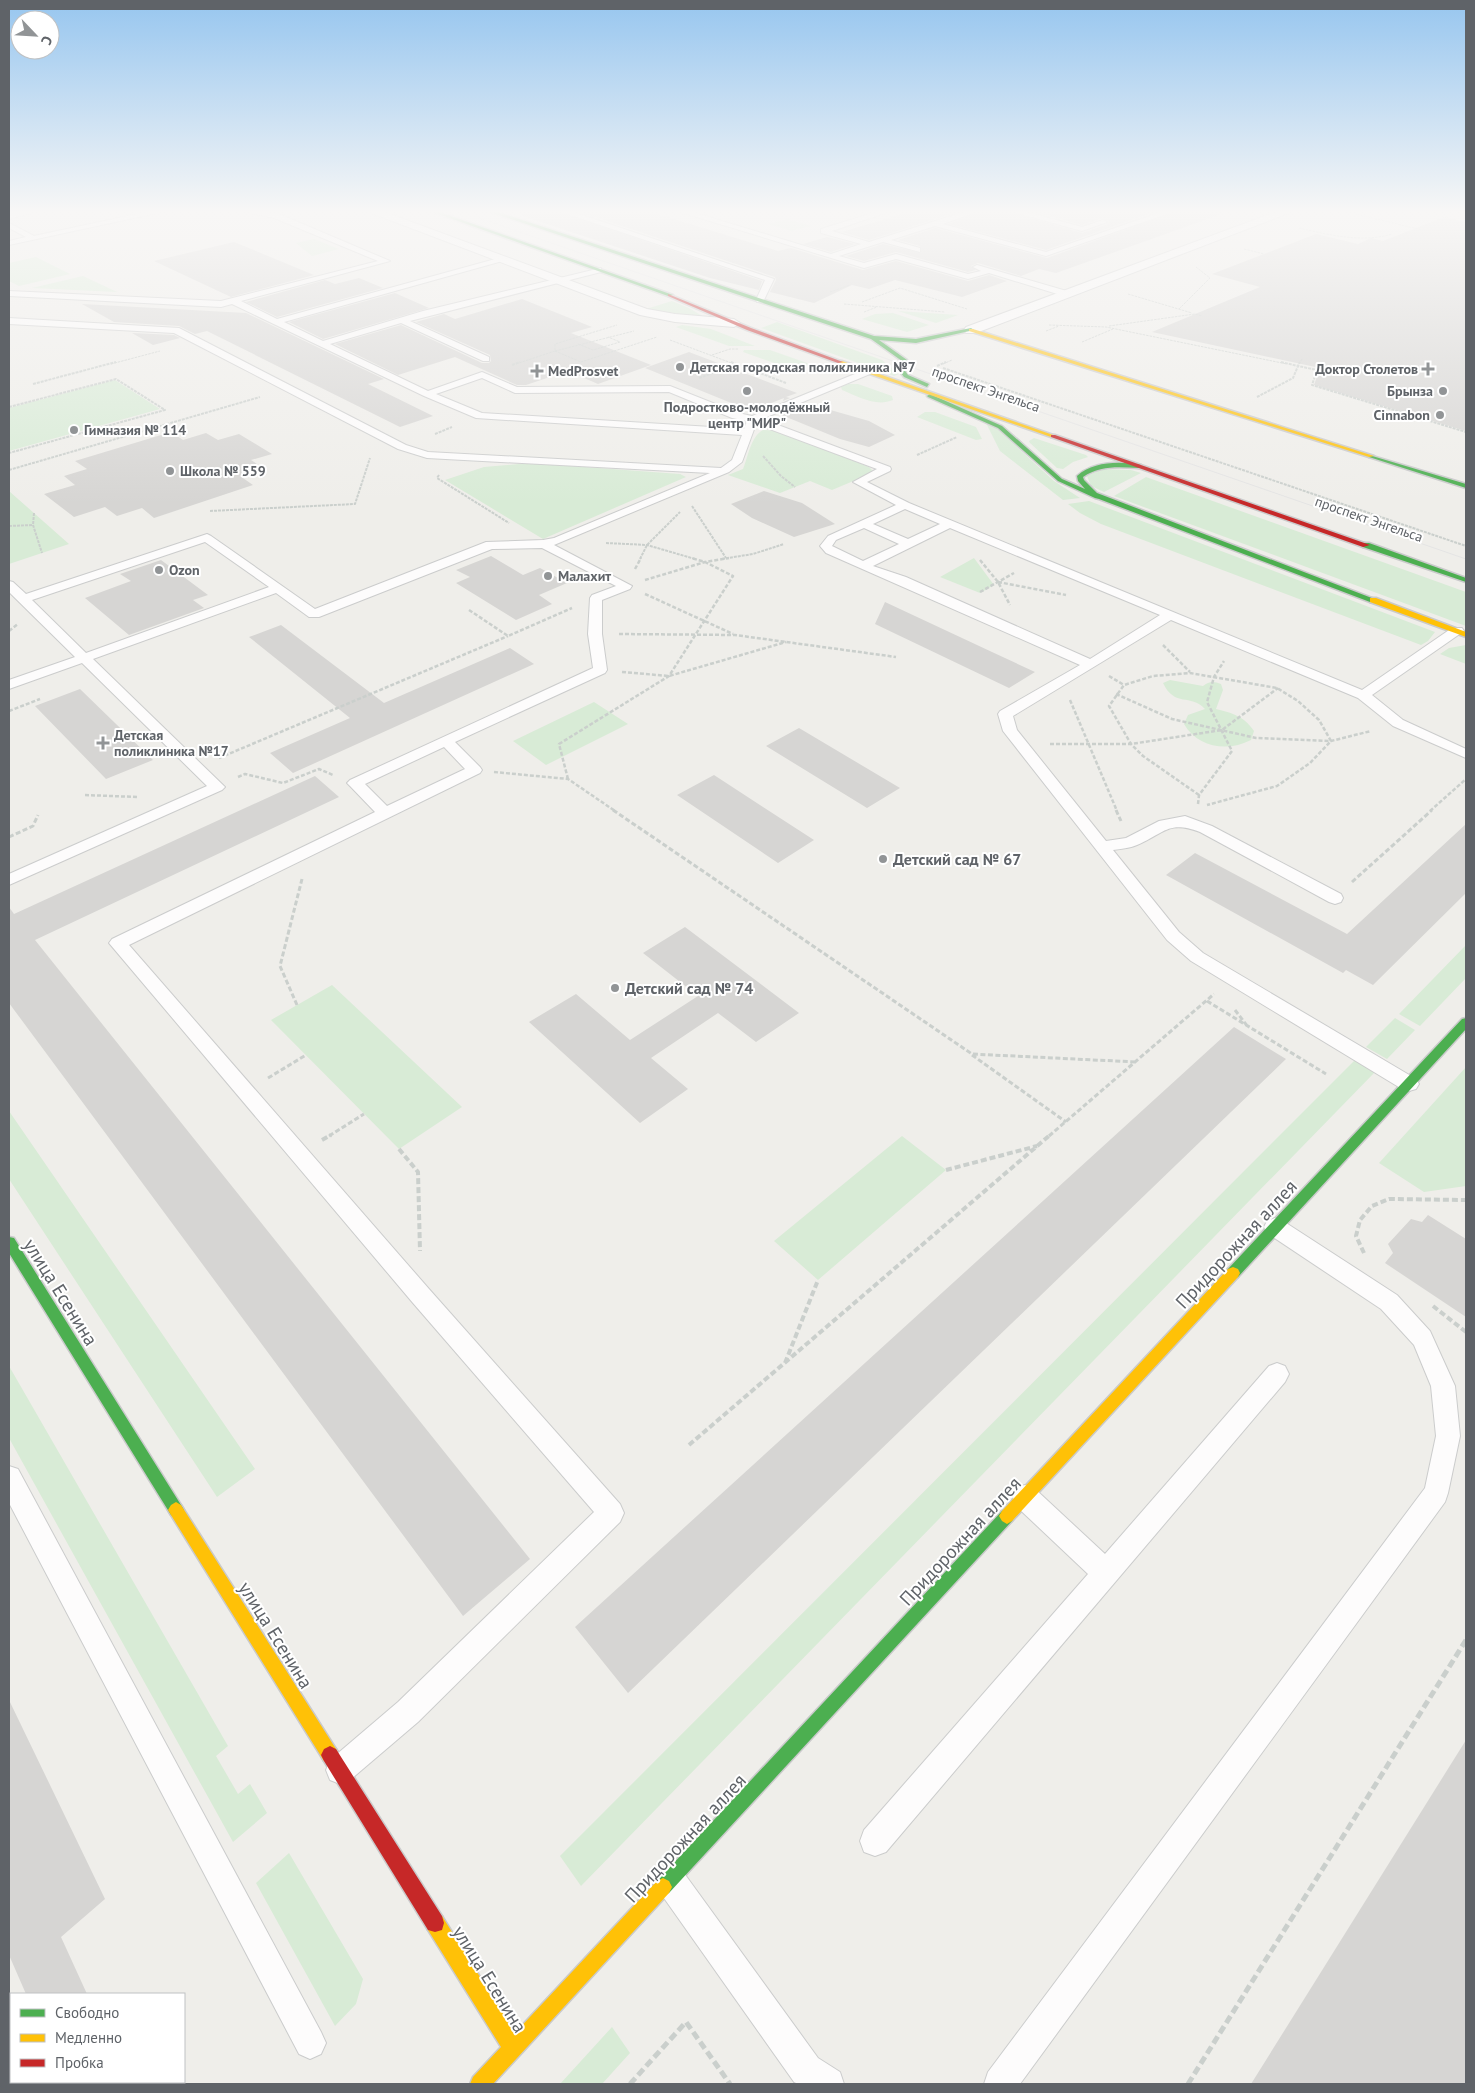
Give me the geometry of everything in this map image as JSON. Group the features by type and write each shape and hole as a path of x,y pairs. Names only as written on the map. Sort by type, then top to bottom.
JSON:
{"main road":[{"name":"проспект Энгельса","path":"703,309 734,323 911,388 1000,427 1060,480 1097,497 1462,633"},
{"path":"786,309 873,338 916,341 971,330 1466,486"},
{"path":"873,338 905,361 914,352 971,330"},
{"name":"проспект Энгельса","path":"905,361 900,368 901,372 920,382 1466,569"},
{"name":"проспект Энгельса","path":"911,388 947,398 1466,580"},
{"name":"проспект Энгельса","path":"1097,497 1081,481 1080,476 1086,470 1106,465 1140,466"},
{"name":"Придорожная аллея","path":"480,2084 1466,1022"},
{"name":"улица Есенина","path":"9,1242 513,2048"}],"street":[{"path":"635,309 659,315 734,323"},
{"path":"971,330 1028,309"}],"lane":[{"path":"248,309 427,394 480,416 747,437"},
{"path":"274,322 323,309"},
{"path":"321,344 444,309"},
{"path":"401,320 486,359"},
{"path":"9,321 176,330 402,447 427,455 725,470"},
{"path":"24,599 207,538 276,589 314,614 490,545 551,542 707,478 737,462 753,419 867,372"},
{"path":"427,394 482,375 515,390 670,389 736,416 753,419 886,469 858,482 906,505 1363,695 1398,724 1466,754"},
{"path":"906,505 832,538 826,546 830,550 863,566 902,580 1090,664"},
{"path":"863,566 950,523"},
{"path":"864,524 909,544"},
{"path":"551,542 626,586"},
{"path":"9,585 217,787 9,880"},
{"path":"385,814 355,783 600,670 595,634 596,598 626,586"},
{"path":"9,684 276,589"},
{"path":"1170,615 1063,681 1005,714 1010,731 1173,936 1196,958 1408,1084"},
{"path":"1363,695 1462,633"},
{"path":"340,1770 408,1712 611,1513 421,1296 118,942 475,770 446,740"},
{"path":"1103,847 1130,842 1165,824 1185,821 1206,829 1335,898"},
{"path":"1000,2084 1436,1493 1448,1436 1443,1386 1422,1338 1388,1302 1276,1227"},
{"path":"875,1842 1277,1374"},
{"path":"9,1478 310,2043"},
{"path":"1025,1497 1106,1573"},
{"path":"670,1880 806,2070 828,2084"}],"path":[{"path":"906,309 952,312"},
{"path":"966,309 970,310"},
{"path":"1180,309 1202,316"},
{"path":"1106,327 1195,314"},
{"path":"554,351 555,344 622,323"},
{"path":"1044,325 1114,328 1317,370 1312,385 1466,432"},
{"path":"1076,345 1114,328"},
{"path":"482,375 578,344 640,330"},
{"path":"581,336 593,341"},
{"path":"554,351 581,362 659,336"},
{"path":"578,344 593,350 620,342 608,337"},
{"path":"606,346 616,350"},
{"path":"33,384 161,350"},
{"path":"1252,400 1293,378 1302,359"},
{"path":"952,360 936,366 1466,546"},
{"path":"670,389 736,365"},
{"path":"9,407 116,379 165,410 9,453"},
{"path":"9,470 290,388"},
{"path":"917,455 957,436"},
{"path":"747,437 781,476 795,487"},
{"path":"455,457 437,478 551,542 647,545 705,562 733,576 669,676"},
{"path":"210,511 355,504 370,458"},
{"path":"626,586 647,545 690,502 707,478"},
{"path":"690,502 726,558"},
{"path":"34,513 33,525 42,553"},
{"path":"950,523 998,582 1027,636"},
{"path":"9,526 33,525"},
{"path":"626,586 705,562 753,554 784,544"},
{"path":"958,605 1037,560"},
{"path":"626,586 736,635"},
{"path":"197,767 596,598"},
{"path":"469,610 508,636"},
{"path":"1147,629 1190,673"},
{"path":"595,634 736,635 896,657"},
{"path":"568,779 559,744 669,676 789,641"},
{"path":"1235,642 1214,677 1207,702 1232,751 1199,795 1198,807 1277,786 1310,764 1331,741"},
{"path":"600,670 669,676"},
{"path":"1020,743 1130,744 1222,730 1304,670"},
{"path":"1199,795 1143,756 1130,744 1109,706 1115,694 1124,685 1153,676 1190,673 1277,688 1298,701 1319,720 1331,741"},
{"path":"1063,681 1087,745 1130,842"},
{"path":"1115,694 1172,719 1256,738 1331,741 1398,724"},
{"path":"217,787 245,774 283,783 319,769 355,783"},
{"path":"475,770 568,779 972,1054 1066,1122"},
{"path":"1335,898 1466,779"},
{"path":"9,836 33,826 38,815"},
{"path":"297,1005 280,966 310,849"},
{"path":"690,1445 1232,980"},
{"path":"1207,1001 1326,1074"},
{"path":"972,1054 1136,1062"},
{"path":"245,1091 306,1055"},
{"path":"300,1154 364,1114"},
{"path":"946,1170 1039,1145"},
{"path":"399,1149 418,1172 421,1296"},
{"path":"1370,1261 1364,1254 1356,1236 1360,1220 1372,1206 1389,1199 1466,1200"},
{"path":"784,1364 818,1280"},
{"path":"1430,1304 1466,1332"},
{"path":"1188,2084 1466,1640"},
{"path":"630,2084 686,2022 730,2084"}],"green space":[{"path":"646,309 690,309 704,317 675,315"},
{"path":"898,311 958,315 936,323"},
{"path":"892,313 929,325 907,332 862,319 875,314"},
{"path":"777,322 882,360 899,374 894,376 761,328"},
{"path":"682,325 711,329 755,346 729,346 676,327"},
{"path":"744,350 770,350 808,365 798,370 791,369 743,352"},
{"path":"115,380 160,409 9,451 9,408"},
{"path":"848,384 858,384 892,396 893,400 874,402 861,398 842,390 841,387"},
{"path":"925,412 935,412 976,427 982,439 976,440 917,417"},
{"path":"986,423 996,428 1054,481 1080,498 1063,500 1000,451"},
{"path":"763,430 786,434 800,439 869,467 872,470 870,474 832,490 810,481 780,493 728,475 743,469 750,447"},
{"path":"1034,438 1088,457 1073,462 1063,469 1057,468 1030,443 1029,441"},
{"path":"530,463 680,474 686,477 543,539 445,480 484,467"},
{"path":"1102,469 1131,470 1141,473 1104,492 1091,486 1087,476"},
{"path":"1146,477 1466,592 1466,626 1114,496"},
{"path":"9,491 69,544 9,564"},
{"path":"1089,501 1435,632 1428,641 1421,645 1101,524 1068,504"},
{"path":"974,558 994,585 980,593 940,577"},
{"path":"1466,645 1466,664 1440,654 1449,648"},
{"path":"1170,680 1203,686 1212,682 1221,684 1223,690 1216,709 1232,714 1246,722 1254,731 1251,740 1242,744 1223,747 1205,743 1197,738 1184,724 1188,715 1205,709 1199,704 1178,698 1168,691 1163,683"},
{"path":"594,702 628,724 546,765 513,741"},
{"path":"1466,945 1466,978 1420,1026 1399,1014"},
{"path":"332,985 462,1107 399,1149 271,1020"},
{"path":"1395,1018 1415,1030 1387,1059 1366,1047"},
{"path":"1355,1060 1375,1072 581,1886 560,1856"},
{"path":"1466,1067 1466,1186 1424,1192 1379,1163"},
{"path":"9,1111 255,1469 217,1497 9,1179"},
{"path":"902,1136 946,1170 818,1280 774,1241"},
{"path":"9,1366 228,1746 216,1756 238,1794 250,1784 267,1813 233,1842 9,1438"},
{"path":"289,1853 363,1979 356,2004 335,2026 256,1883"},
{"path":"612,2027 630,2053 602,2084 560,2084"}],"building":[{"path":"90,309 167,309 246,313 384,379 368,384 433,416 400,427 207,331 195,334 179,326 114,322"},
{"path":"260,309 307,309 277,317"},
{"path":"338,309 427,309 323,339 289,322"},
{"path":"490,309 546,309 592,327 571,333 651,365 598,384 568,371 526,385 517,385 455,357 398,375 335,344 401,325 482,363 489,363 491,361 490,355 416,322 444,314 455,319"},
{"path":"1208,309 1466,309 1466,431 1314,385 1320,368 1152,332"},
{"path":"132,333 174,335 180,338 153,345"},
{"path":"689,352 797,393 786,397 790,398 783,401 784,398 751,411 645,368"},
{"path":"806,403 869,421 895,435 869,447 840,439 779,414"},
{"path":"171,432 183,440 206,433 218,440 239,434 272,454 251,460 263,468 240,476 253,485 154,518 142,508 117,516 105,507 74,517 44,494 75,485 64,476 87,469 75,461"},
{"path":"764,491 802,503 835,524 794,537 752,518 731,504"},
{"path":"491,556 523,575 540,568 567,583 539,595 552,604 516,620 456,583 470,577 456,570"},
{"path":"161,560 208,595 193,600 204,608 129,635 85,598 131,581 120,574"},
{"path":"885,602 1035,672 1009,688 875,624"},
{"path":"281,625 384,703 510,648 534,664 293,773 270,753 350,718 249,637"},
{"name":"Детская поликлиника №17","path":"80,689 153,760 106,779 35,706"},
{"path":"799,728 900,788 867,808 766,746"},
{"path":"714,775 814,840 778,863 677,795"},
{"path":"315,776 339,797 35,940 530,1559 463,1616 9,1003 9,907 14,914"},
{"path":"1466,824 1466,893 1373,985 1346,970 1343,973 1166,875 1195,853 1347,934"},
{"path":"685,927 799,1013 756,1042 718,1013 651,1058 688,1089 640,1123 529,1022 576,994 630,1040 698,996 643,953"},
{"path":"1234,1027 1286,1059 628,1693 575,1627"},
{"path":"1428,1215 1466,1239 1466,1317 1385,1263 1393,1253 1388,1244 1411,1219 1422,1222"},
{"path":"9,1700 105,1899 61,1937 87,1993 26,1993 9,1955"},
{"path":"1466,1740 1466,2084 1251,2084"}],"tram line":[{"path":"742,309 1466,559"}],"traffic: fast":[{"path":"784,309 873,338 905,361 900,368 906,376 927,385"},
{"path":"873,338 916,341 971,330"},
{"path":"930,396 1000,427 1060,480 1072,486 1373,600"},
{"path":"1371,456 1466,486"},
{"path":"1097,497 1081,481 1080,476 1093,468 1101,466 1139,466"},
{"path":"1366,545 1466,580"},
{"path":"1233,1273 1466,1022"},
{"path":"9,1242 176,1510"},
{"path":"663,1887 1007,1516"}],"traffic: slow":[{"path":"971,330 1371,456"},
{"path":"840,362 1053,436"},
{"path":"1373,600 1466,635"},
{"path":"1007,1516 1233,1273"},
{"path":"176,1510 330,1755"},
{"path":"480,2084 663,1887"},
{"path":"435,1923 513,2048"}],"traffic: jam":[{"path":"702,309 749,329 840,362"},
{"path":"1053,436 1366,545"},
{"path":"330,1755 435,1923"}],"place":[{"name":"Детская городская поликлиника №7","path":"680,367"},
{"name":"Доктор Столетов","path":"1428,369"},
{"name":"MedProsvet","path":"537,371"},
{"name":"Подростково-молодёжный центр \"МИР\"","path":"747,391"},
{"name":"Брынза","path":"1443,391"},
{"name":"Cinnabon","path":"1440,415"},
{"name":"Гимназия № 114","path":"74,430"},
{"name":"Школа № 559","path":"170,471"},
{"name":"Ozon","path":"159,570"},
{"name":"Малахит","path":"548,576"},
{"name":"Детская поликлиника №17","path":"103,743"},
{"name":"Детский сад № 67","path":"883,859"},
{"name":"Детский сад № 74","path":"615,988"}]}
